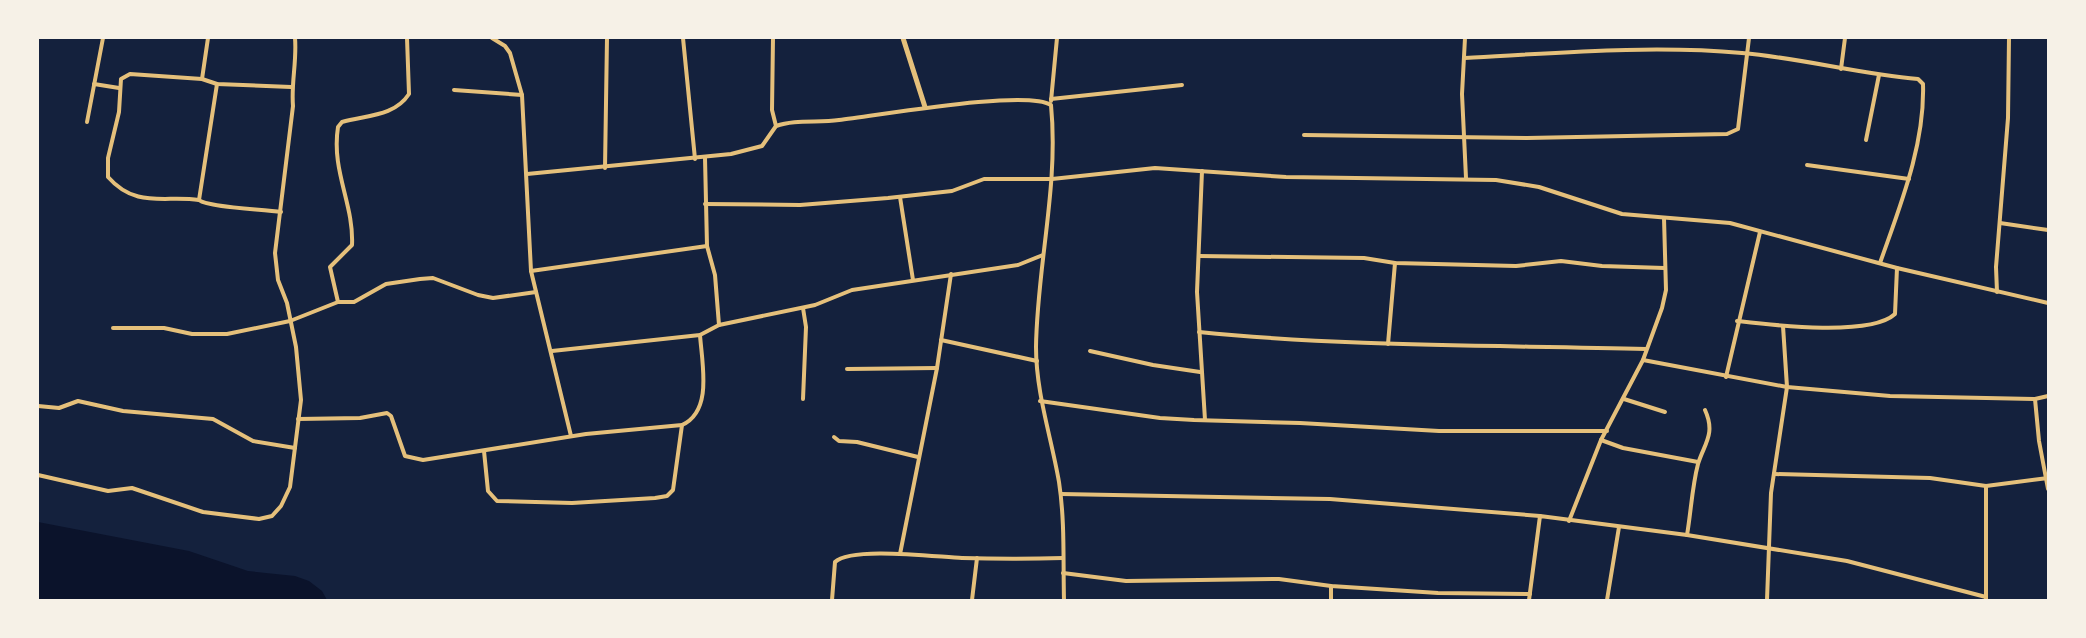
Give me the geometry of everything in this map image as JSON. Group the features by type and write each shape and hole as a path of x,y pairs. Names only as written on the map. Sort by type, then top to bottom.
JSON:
{"street":[{"path":"87,122 104,38"},
{"path":"202,79 208,38"},
{"path":"38,475 108,491 132,488 203,513 265,518 281,506 288,494 295,448 300,380 287,303 278,280 275,253 293,106 291,87 296,58 295,38"},
{"path":"338,302 330,267 352,245 353,227 339,179 338,127 351,120 386,112 404,102 409,94 406,38"},
{"path":"492,38 510,53 522,95 531,271 538,310 552,351 558,391 571,436"},
{"path":"605,168 607,38"},
{"path":"683,38 695,159"},
{"path":"773,38 772,110 776,126"},
{"path":"903,38 925,107"},
{"path":"1057,38 1051,99 1052,178 1039,279 1037,361 1040,401 1061,494 1064,600"},
{"path":"1465,38 1462,94 1466,178"},
{"path":"1304,135 1465,137 1727,135 1735,132 1749,38"},
{"path":"1841,69 1845,38"},
{"path":"1997,292 2008,118 2009,38"},
{"path":"1465,58 1642,49 1745,53 1879,75 1918,79 1923,84 1922,108 1909,179 1880,263"},
{"path":"281,212 252,207 219,207 184,198 164,201 140,197 117,188 108,177 108,158 119,112 119,88 122,79 130,74 202,79 218,84 291,87"},
{"path":"1866,140 1879,75"},
{"path":"94,84 119,88"},
{"path":"199,200 218,84"},
{"path":"1051,99 1182,85"},
{"path":"454,90 522,95"},
{"path":"527,174 737,153 762,146 776,126 790,123 841,120 925,107 1022,100 1041,100 1052,105"},
{"path":"705,158 707,246 715,274 719,325"},
{"path":"1807,165 1909,179"},
{"path":"705,204 800,205 952,191 984,179 1052,178 1155,168 1286,177 1466,178 1520,183 1613,212 1720,221 1897,268 2049,303"},
{"path":"1202,171 1197,292 1200,372 1205,420"},
{"path":"900,197 913,280"},
{"path":"1569,521 1602,440 1642,360 1662,308 1666,290 1664,218"},
{"path":"2000,223 2049,230"},
{"path":"1726,377 1737,321 1760,232"},
{"path":"531,271 707,246"},
{"path":"552,351 700,335 719,325 803,308 836,298 852,290 1018,265 1043,254"},
{"path":"1199,256 1364,258 1395,263 1516,266 1562,261 1602,266 1665,268"},
{"path":"1388,344 1395,263"},
{"path":"1737,321 1783,326 1856,326 1887,322 1895,314 1897,268"},
{"path":"900,554 937,368 951,274"},
{"path":"113,328 164,328 210,335 290,321 338,302 354,302 397,281 432,278 478,296 493,298 536,292"},
{"path":"802,399 806,327 803,308"},
{"path":"1767,600 1767,548 1774,474 1787,387 1783,326"},
{"path":"1199,332 1290,340 1388,344 1646,350"},
{"path":"298,419 360,418 387,413 391,416 405,456 411,459 436,460 571,436 682,425 695,417 701,405 703,394 700,335"},
{"path":"941,340 1037,361"},
{"path":"1090,351 1153,365 1200,372"},
{"path":"1642,360 1787,387 1890,396 2036,399 2049,396"},
{"path":"847,369 937,368"},
{"path":"1624,399 1665,412"},
{"path":"2036,399 2039,441 2049,489"},
{"path":"38,406 59,408 78,401 123,411 213,419 253,441 295,448"},
{"path":"1040,401 1160,418 1440,431 1607,431"},
{"path":"1687,535 1698,462 1709,438 1709,418 1705,410"},
{"path":"484,451 488,491 497,501 572,503 655,498 667,496 672,490 682,425"},
{"path":"834,437 839,441 857,442 918,457"},
{"path":"1602,440 1623,448 1698,462"},
{"path":"1774,474 1930,478 1986,486 2048,478"},
{"path":"1061,494 1330,499 1540,516 1687,535 1847,561 1986,599 1986,486"},
{"path":"1529,600 1540,516"},
{"path":"1607,600 1619,527"},
{"path":"832,600 835,562 840,558 900,554 977,558 1063,558"},
{"path":"972,600 977,558"},
{"path":"1063,573 1126,581 1279,579 1331,586 1438,593 1530,594"},
{"path":"1331,586 1331,600"}],"water":[{"path":"38,522 189,551 248,571 295,576 309,581 322,591 327,600 38,600"}]}
